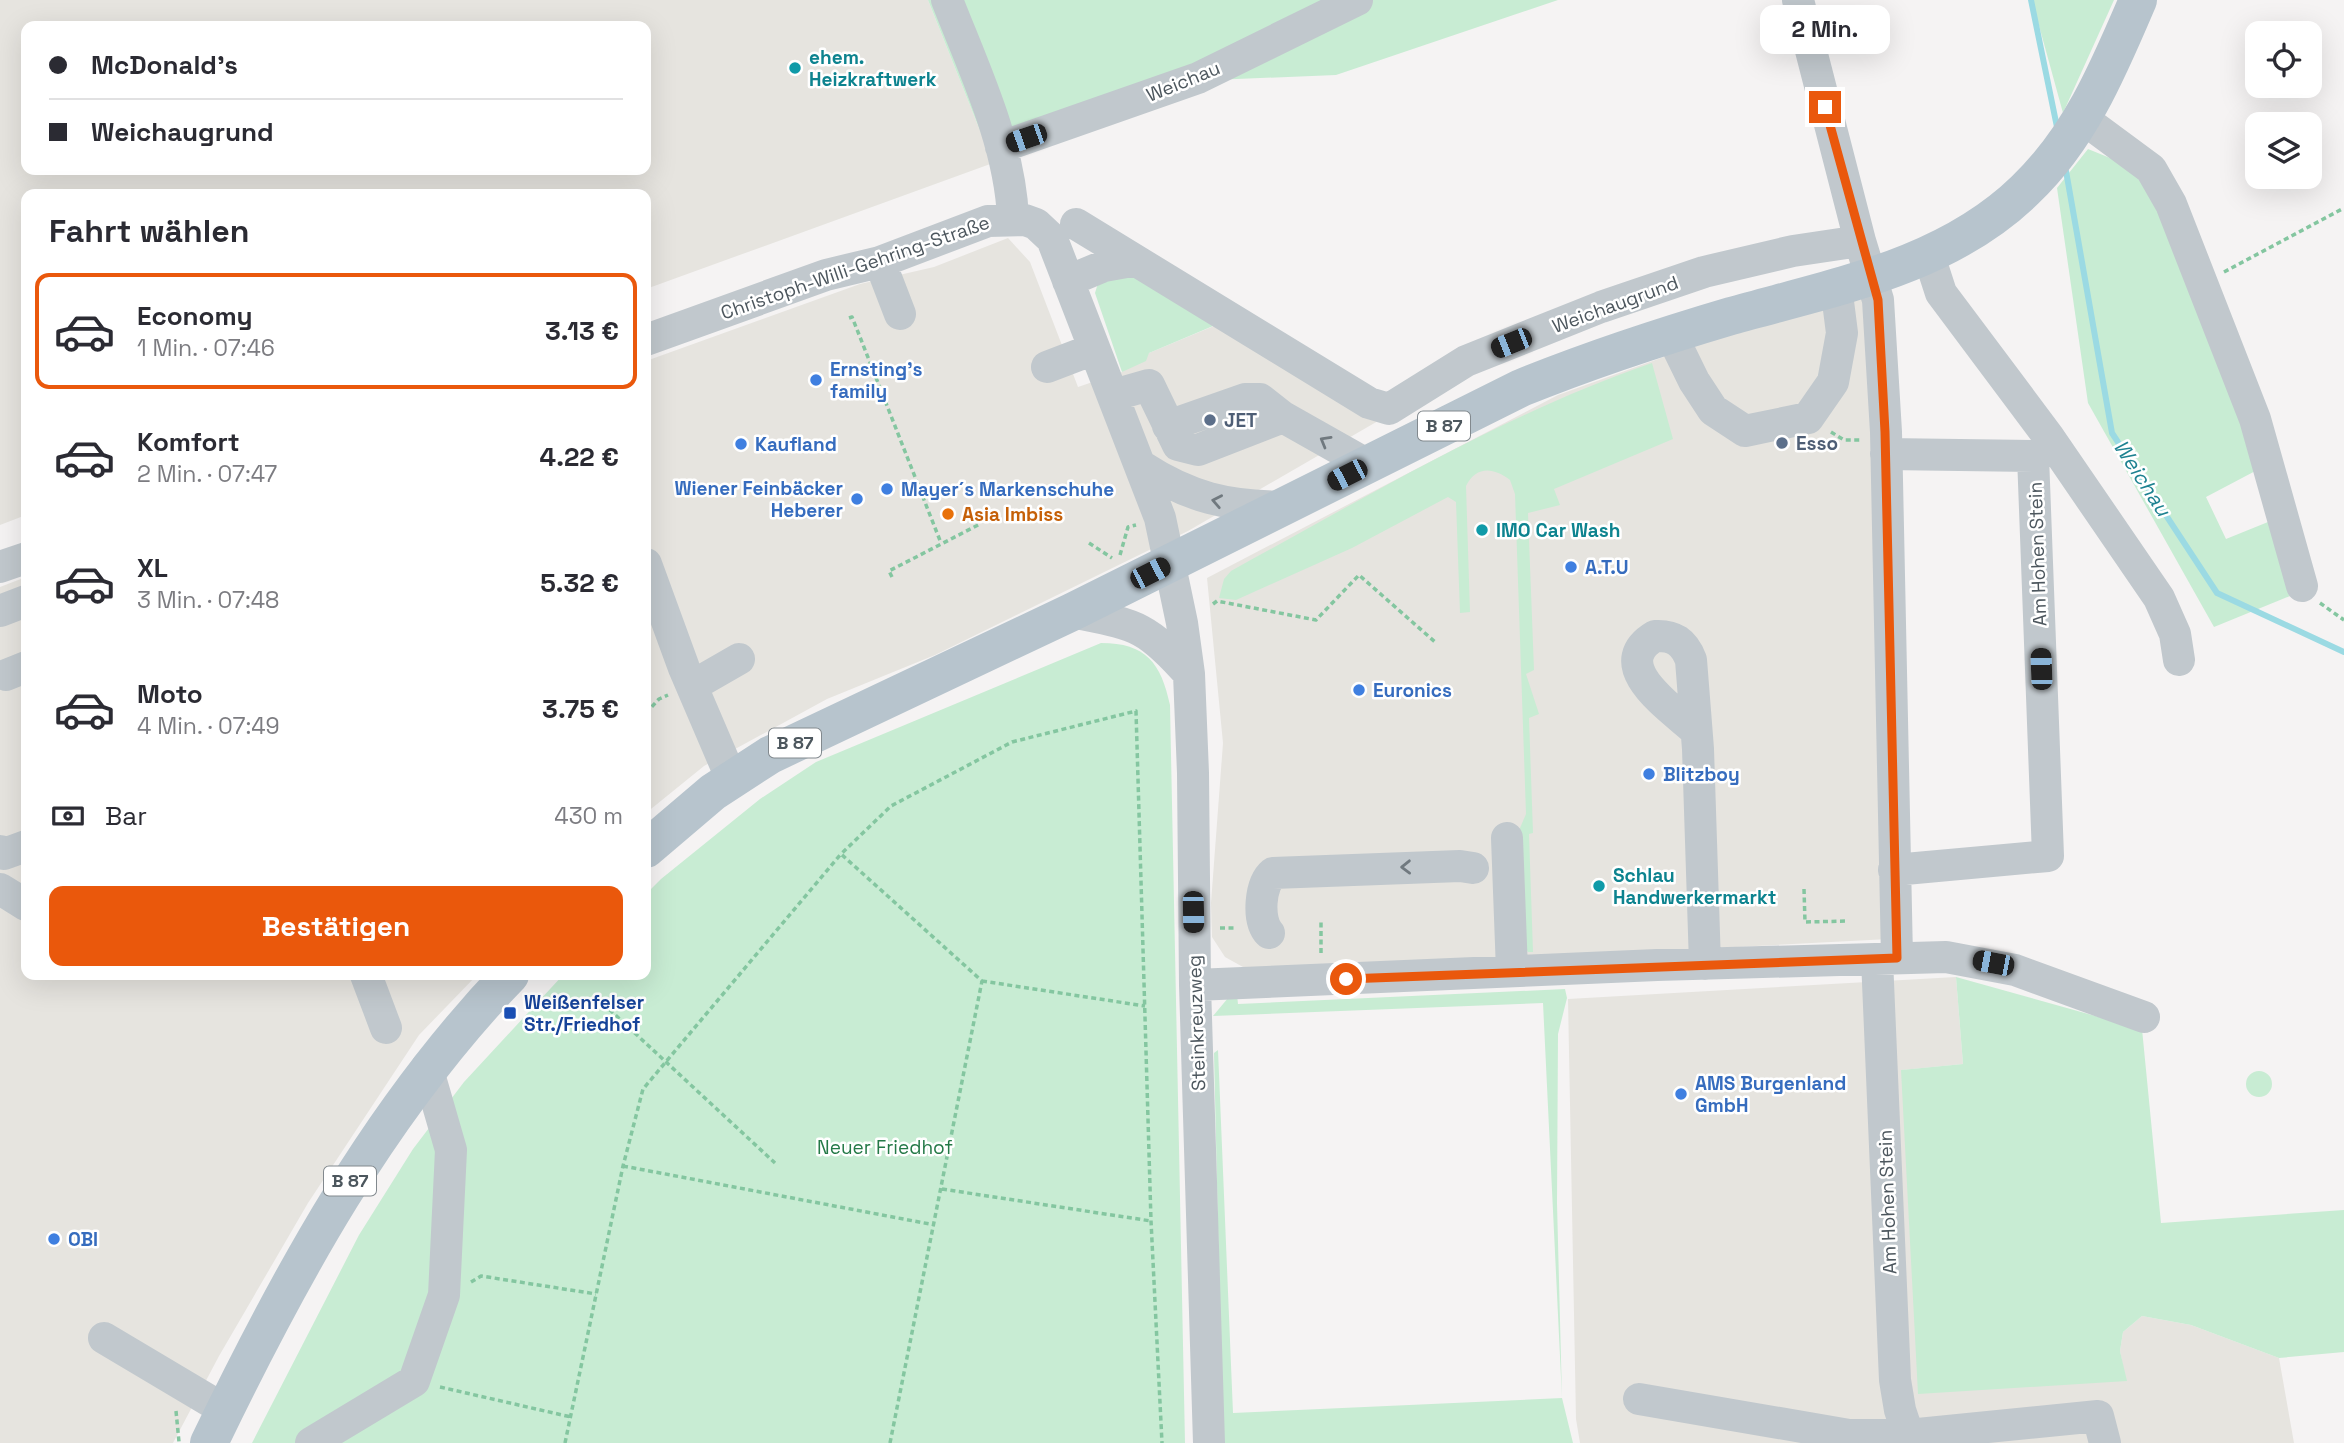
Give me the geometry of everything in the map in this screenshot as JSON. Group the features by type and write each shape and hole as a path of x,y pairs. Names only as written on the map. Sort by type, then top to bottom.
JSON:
{"main road":[{"name":"B 87","path":"651,845 732,780 770,755 1072,612 1521,388 1597,357 1929,256 1980,226 2026,190 2063,147 2106,74 2138,0"},
{"name":"B 87","path":"217,1427 326,1219 427,1067 505,980"}],"street":[{"path":"947,0 1002,147 1012,186 1013,218"},
{"name":"Weichau","path":"1002,147 1198,78 1357,0"},
{"path":"1671,334 1694,382 1713,410 1745,431 1808,418 1833,382 1860,241 1798,0"},
{"path":"2082,118 2151,169 2171,204 2255,419 2302,586"},
{"name":"Christoph-Willi-Gehring-Straße","path":"651,338 826,275 880,262 988,221 1013,218 1036,224 1052,239 1141,466 1171,562"},
{"name":"Weichaugrund","path":"1076,224 1132,261 1369,403 1389,408 1466,361 1601,307 1704,272 1793,251 1860,241"},
{"path":"1929,256 1941,293 2048,436 2159,598 2175,634 2179,660"},
{"path":"1068,281 1104,266 1132,261"},
{"path":"880,262 900,314"},
{"name":"Am Hohen Stein","path":"1854,281 1878,300 1886,454 1894,870 1887,958 1895,1380 1909,1439"},
{"path":"1047,367 1094,349"},
{"path":"1114,395 1149,385 1178,444 1198,450 1283,416 1368,465"},
{"name":"Am Hohen Stein","path":"1886,454 2033,456 2048,856 1894,870"},
{"path":"1141,466 1189,494 1242,505 1285,507"},
{"path":"0,567 21,560"},
{"name":"Steinkreuzweg","path":"1171,562 1189,674 1209,1443"},
{"path":"651,577 692,686 732,780"},
{"path":"0,611 21,603"},
{"path":"1072,612 1125,624 1149,633 1189,674"},
{"path":"692,686 739,659"},
{"path":"1694,729 1698,749 1705,964"},
{"path":"1507,838 1512,971"},
{"path":"0,852 4,854 21,848"},
{"path":"1266,930 1264,884 1273,873 1473,868"},
{"path":"0,889 21,902"},
{"path":"1195,985 1705,964 1887,958 1972,959 2015,970 2144,1017"},
{"path":"368,980 386,1028"},
{"path":"311,1443 414,1381 444,1295 451,1150 427,1067"},
{"path":"104,1338 217,1427"},
{"path":"1639,1399 1849,1435 1909,1439 2045,1432 2098,1416 2105,1443"}],"path":[{"path":"2201,285 2344,208"},
{"path":"849,318 852,317 859,332 941,543"},
{"path":"892,577 889,571 980,524"},
{"path":"1089,543 1112,558"},
{"path":"1213,604 1217,601 1316,620 1359,575 1435,642"},
{"path":"651,708 659,699"},
{"path":"565,1443 623,1166 643,1089 841,854 891,806 1012,742 1136,711 1151,1221 1162,1443"},
{"path":"841,854 982,981 1145,1006"},
{"path":"1804,889 1805,922 1848,921"},
{"path":"1194,929 1266,930"},
{"path":"890,1443 982,981"},
{"path":"597,998 775,1163"},
{"path":"623,1166 935,1225"},
{"path":"942,1189 1151,1221"},
{"path":"444,1295 481,1276 596,1294"},
{"path":"414,1381 570,1417"}],"shaded area":[{"path":"0,0 928,0 993,163 651,287 651,189 21,189 21,517 0,525"},
{"path":"1008,238 1030,262 1078,387 1122,372 1149,353 1221,323 1378,421 1188,531 935,655 827,699 704,766 651,809 651,359 860,284 934,267"},
{"path":"1870,292 1889,939 1252,972 1225,957 1212,937 1211,903 1223,743 1207,578 1558,395 1697,345"},
{"path":"21,579 21,980 472,980 419,1035 308,1203 219,1356 173,1443 0,1443 0,587"},
{"path":"1956,977 1963,1064 1902,1070 2126,1381 2120,1351 2123,1332 2142,1316 2191,1325 2279,1358 2294,1443 1580,1443 1576,1419 1568,999"}],"green space":[{"path":"928,0 1558,0 1336,75 1213,80 993,163"},
{"path":"2032,0 2114,0 2063,113"},
{"path":"2088,149 2137,169 2173,235 2261,468 2206,497 2226,539 2268,522 2290,596 2214,627 2088,403 2057,188"},
{"path":"1116,271 1150,279 1213,326 1149,353 1146,361 1122,372 1095,293 1099,280"},
{"path":"1652,363 1673,439 1554,489 1560,505 1528,513 1534,670 1526,674 1539,714 1529,718 1533,952 1528,952 1521,942 1517,835 1526,814 1515,494 1510,480 1497,473 1485,471 1475,475 1466,486 1470,612 1460,613 1456,502 1448,497 1352,548 1236,600 1219,598 1224,579 1231,571 1385,486 1543,406"},
{"name":"Neuer Friedhof","path":"1101,643 1130,647 1140,652 1149,658 1162,678 1170,705 1185,1443 252,1443 359,1235 413,1149 464,1082 558,980 651,980 651,889 760,799 816,762"},
{"path":"1956,977 2142,1029 2161,1223 2344,1210 2344,1352 2279,1358 2191,1325 2142,1316 2123,1332 2120,1351 2127,1381 1918,1394 1901,1070 1963,1064"},
{"path":"1565,989 1567,998 1558,1034 1557,1203 1562,1398 1543,1003 1213,1016 1228,998 1237,995 1238,1004"},
{"path":"1218,1050 1233,1413 1562,1398 1573,1443 1223,1443 1214,1053"},
{"path":"2259,1071 2268,1075 2272,1084 2268,1093 2259,1097 2250,1093 2246,1084 2250,1075"}],"waterway":[{"name":"Weichau","path":"2031,0 2057,127"},
{"name":"Weichau","path":"2066,171 2112,433 2217,593 2344,652"}],"place":[{"name":"ehem. Heizkraftwerk","path":"795,68"},
{"name":"Ernsting's family","path":"816,380"},
{"name":"JET","path":"1210,420"},
{"name":"Esso","path":"1782,443"},
{"name":"Kaufland","path":"741,444"},
{"name":"Mayer´s Markenschuhe","path":"887,489"},
{"name":"Wiener Feinbäcker Heberer","path":"857,499"},
{"name":"Asia Imbiss","path":"948,514"},
{"name":"IMO Car Wash","path":"1482,530"},
{"name":"A.T.U","path":"1571,567"},
{"name":"Euronics","path":"1359,690"},
{"name":"Blitzboy","path":"1649,774"},
{"name":"Schlau Handwerkermarkt","path":"1599,886"},
{"name":"Weißenfelser Str./Friedhof","path":"510,1013"},
{"name":"AMS Burgenland GmbH","path":"1681,1094"},
{"name":"OBI","path":"54,1239"}],"route":[{"path":"1346,979 1657,965 1897,958 1885,432 1878,300 1825,107"}]}
